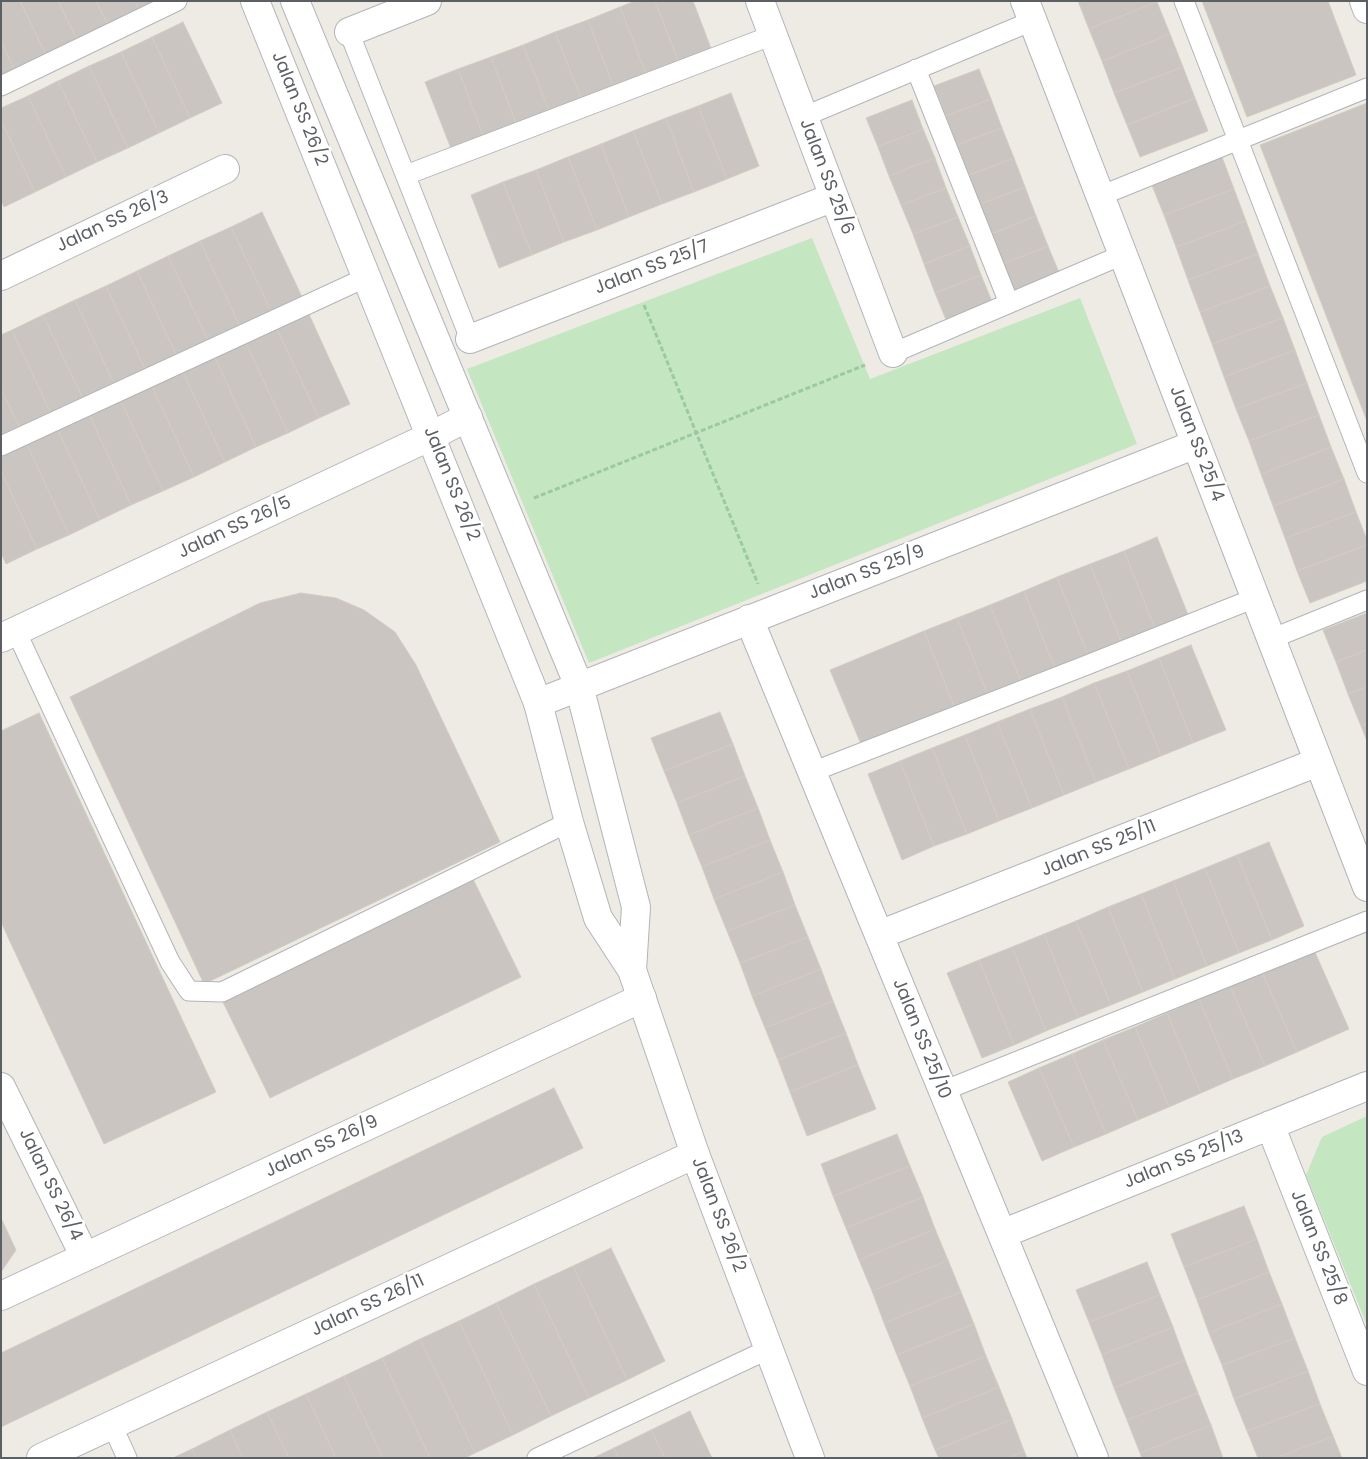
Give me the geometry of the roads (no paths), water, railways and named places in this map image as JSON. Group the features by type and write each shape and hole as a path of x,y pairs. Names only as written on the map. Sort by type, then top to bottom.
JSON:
{"street":[{"name":"Jalan SS 26/2","path":"255,1 538,703 569,822 598,918 632,970 695,1154 810,1458"},
{"name":"Jalan SS 26/2","path":"295,1 579,686 636,907 632,970"},
{"path":"349,32 427,1"},
{"name":"Jalan SS 25/6","path":"760,1 893,353"},
{"path":"1364,1 1367,9"},
{"name":"Jalan SS 25/4","path":"1028,11 1367,887"},
{"name":"Jalan SS 26/3","path":"1,276 225,169"},
{"name":"Jalan SS 25/7","path":"470,339 834,197"},
{"name":"Jalan SS 26/5","path":"9,634 468,417"},
{"name":"Jalan SS 25/9","path":"538,703 1196,444"},
{"name":"Jalan SS 25/10","path":"759,616 812,772 1094,1458"},
{"name":"Jalan SS 25/11","path":"879,936 1318,762"},
{"name":"Jalan SS 26/9","path":"1,1296 642,998"},
{"name":"Jalan SS 25/13","path":"1002,1234 1367,1086"},
{"name":"Jalan SS 26/4","path":"1,1087 85,1257"},
{"name":"Jalan SS 25/8","path":"1270,1125 1367,1371"},
{"name":"Jalan SS 26/11","path":"41,1458 695,1154"}],"lane":[{"path":"1,86 177,1"},
{"path":"1184,1 1367,473"},
{"path":"803,116 916,68 1028,11"},
{"path":"349,32 470,339"},
{"path":"406,175 773,35"},
{"path":"916,68 1009,303"},
{"path":"1100,196 1367,88"},
{"path":"893,353 1122,255"},
{"path":"1,446 367,277"},
{"path":"812,772 1087,666 1255,598"},
{"path":"1271,640 1367,600"},
{"path":"9,634 170,962 189,991 222,992 569,822"},
{"path":"943,1091 1367,921"},
{"path":"537,1458 769,1349"},
{"path":"112,1425 128,1458"}]}
